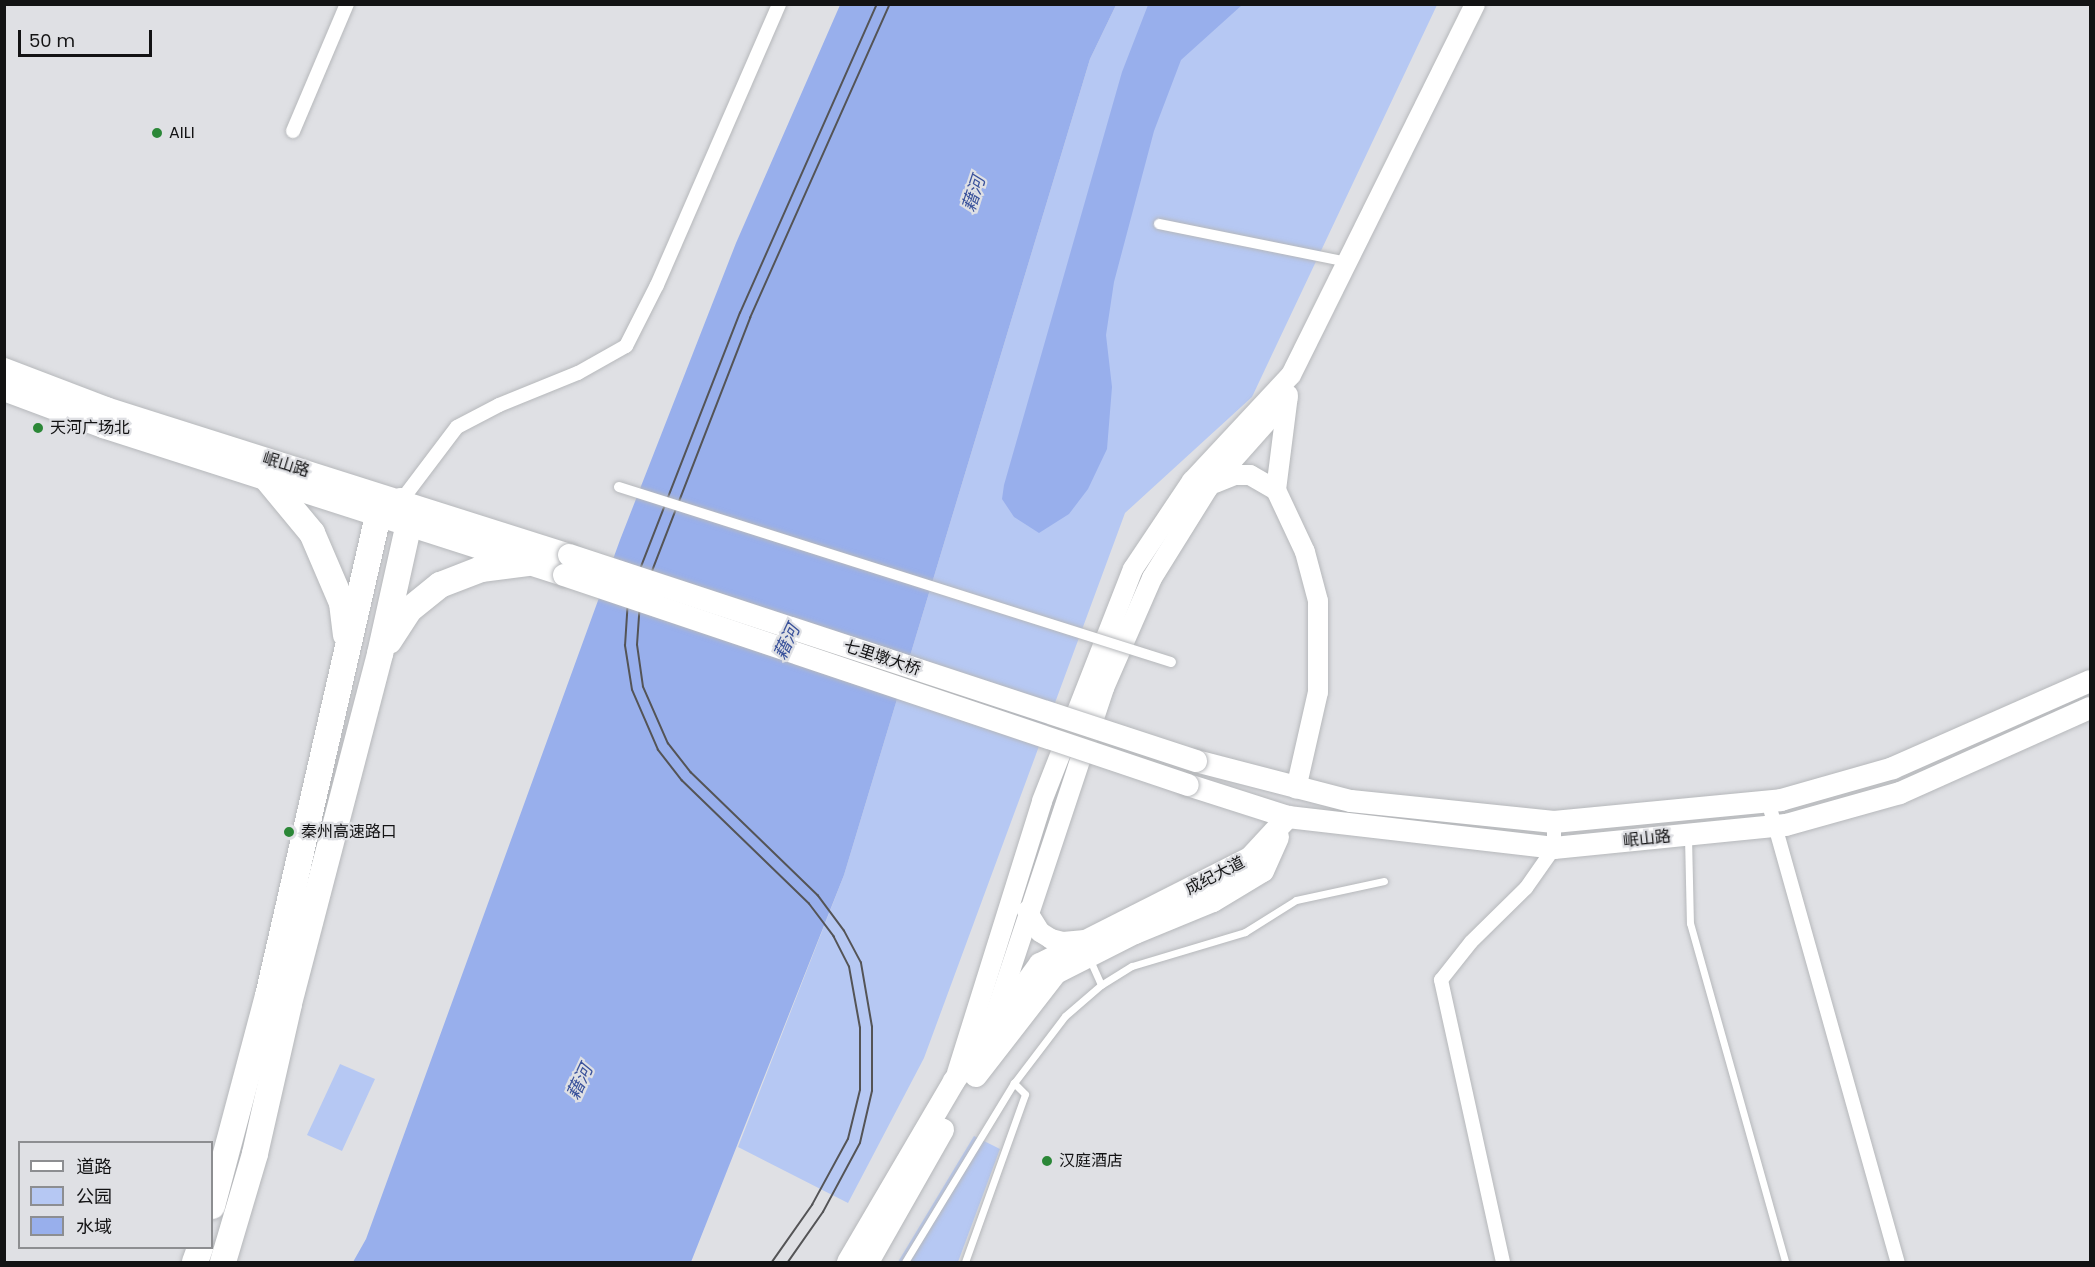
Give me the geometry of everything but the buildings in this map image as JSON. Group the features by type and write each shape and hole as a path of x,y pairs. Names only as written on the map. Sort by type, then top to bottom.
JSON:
{"highway":[{"path":"268,480 312,533 342,603 348,648"},
{"path":"213,1202 268,996 378,514 405,512 380,654 289,1004 255,1154 223,1263"},
{"path":"380,654 409,610 440,585 481,569 528,563"}],"main road":[{"path":"965,1080 1042,801 1134,569 1192,481 1291,375 1474,4"},
{"name":"岷山路","path":"4,369 117,412 566,565"},
{"path":"1291,375 1276,489 1305,552 1318,601 1318,692 1296,789"},
{"name":"岷山路","path":"4,390 103,427 378,514"},
{"path":"989,1033 1027,911 1119,655 1152,578 1208,488 1288,398"},
{"path":"1208,488 1235,475 1257,478 1276,489"},
{"name":"岷山路","path":"405,512 528,563 566,565"},
{"name":"七里墩大桥","path":"566,565 1196,760"},
{"name":"七里墩大桥","path":"566,565 1188,785"},
{"name":"岷山路","path":"1196,760 1296,789 1352,801 1554,822 1768,801 1893,768 2091,681"},
{"name":"岷山路","path":"1188,785 1288,817 1554,848 1775,826 1900,792 2091,708"},
{"name":"成纪大道","path":"848,1263 965,1080 1056,973 1088,948 1250,858 1288,817"},
{"path":"1027,911 1040,932 1051,939 1088,948"},
{"name":"成纪大道","path":"867,1263 989,1033 1040,964 1088,948"}],"street":[{"path":"293,131 347,4"},
{"path":"405,512 457,428 499,405 578,373 626,346 657,285 779,4"},
{"path":"1158,224 1348,262"},
{"path":"619,487 1171,662"},
{"path":"1768,801 1898,1263"},
{"path":"1503,1263 1441,980 1471,942 1526,888 1554,848 1554,822"}],"lane":[{"path":"1688,834 1690,923 1785,1263"},
{"path":"905,1263 1014,1083 1065,1016 1101,985 1132,966 1245,932 1296,900 1384,881"},
{"path":"1088,948 1101,985"},
{"path":"965,1263 1025,1094 1014,1083"}],"green space":[{"path":"1116,5 1437,5 1252,397 1125,513 924,1058 848,1203 738,1147 844,875 1090,59"},
{"path":"340,1064 375,1079 342,1151 307,1135"},
{"path":"974,1136 1000,1149 958,1262 898,1262"}],"water":[{"name":"藉河","path":"840,5 1116,5 1090,59 844,875 691,1262 353,1262 366,1239 620,540 736,243"},
{"path":"1148,5 1242,5 1181,60 1154,131 1114,282 1106,335 1112,387 1107,449 1088,489 1069,514 1039,533 1014,517 1002,499 1004,485 1122,72"}],"tram line":[{"path":"772,1262 812,1205 848,1139 860,1090 860,1028 849,967 834,937 809,904 682,781 658,750 632,690 625,646 628,600 740,313 877,4"},
{"path":"788,1262 823,1212 860,1143 872,1091 872,1027 861,963 844,931 818,896 691,773 668,744 643,687 637,645 640,602 750,318 890,4"}],"place":[{"name":"AILI","path":"157,133"},
{"name":"天河广场北","path":"38,428"},
{"name":"秦州高速路口","path":"289,832"},
{"name":"汉庭酒店","path":"1047,1161"}]}
